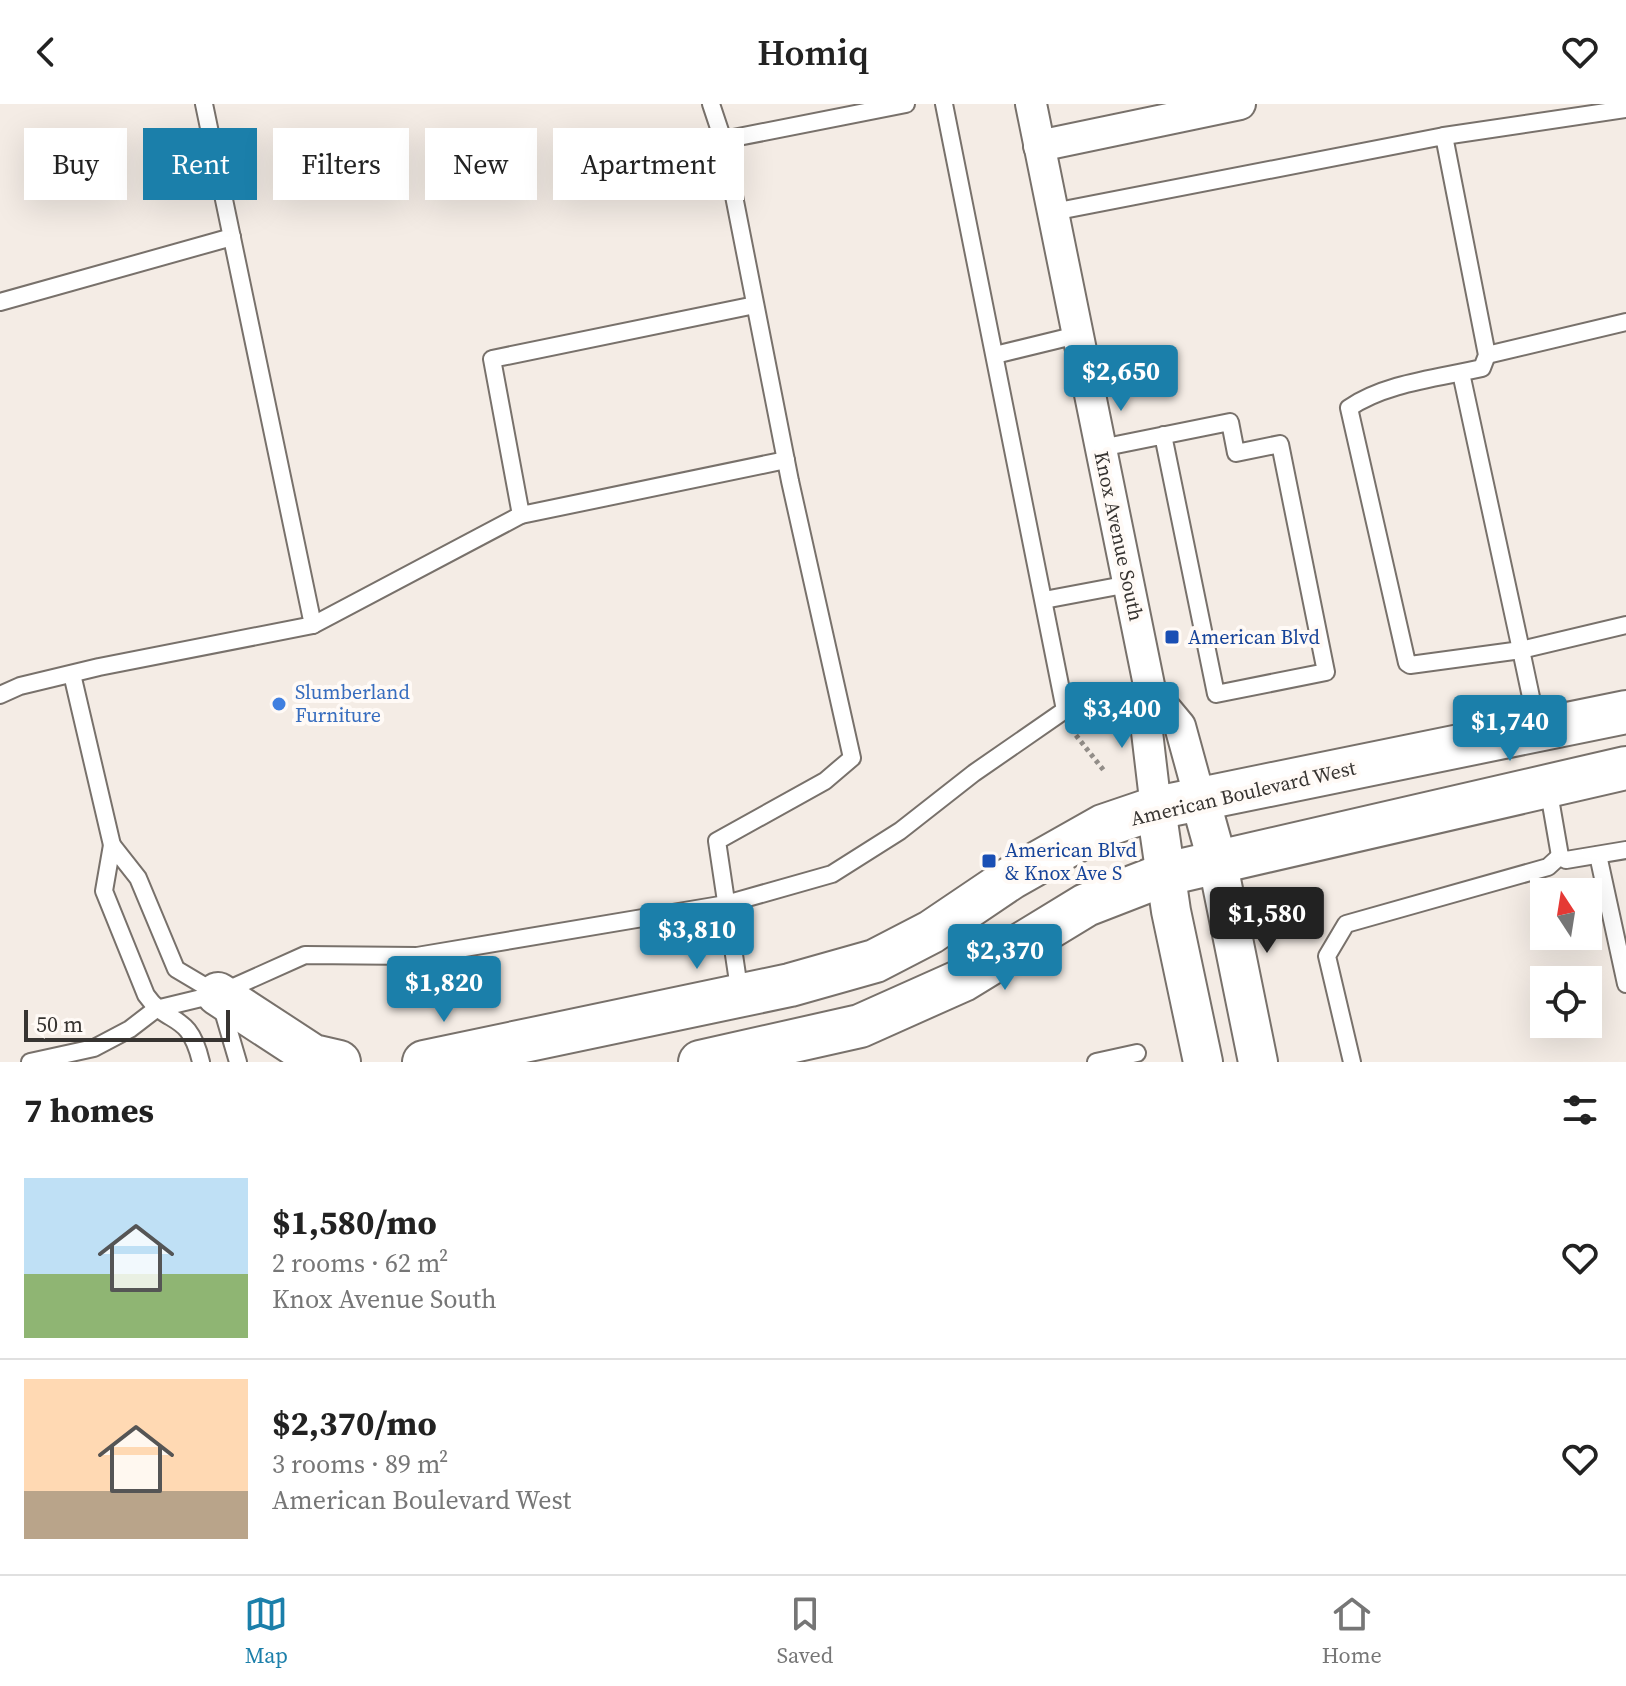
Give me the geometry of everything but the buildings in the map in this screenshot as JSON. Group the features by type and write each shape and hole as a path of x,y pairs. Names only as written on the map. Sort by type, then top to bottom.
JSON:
{"main road":[{"name":"American Boulevard West","path":"424,1062 740,995 875,961 931,932 1011,878 1103,826 1156,808 1626,712"},
{"path":"1538,730 1548,785"},
{"path":"704,1062 860,1026 916,1004 963,980 1086,905 1166,874 1626,768"},
{"path":"218,994 313,1056 339,1062"}],"street":[{"name":"Knox Avenue South","path":"1031,104 1150,690 1147,732 1156,808 1203,1062"},
{"path":"1039,146 1240,104"},
{"name":"Knox Avenue South","path":"1150,690 1180,726 1217,860 1258,1062"}],"lane":[{"path":"204,104 313,625"},
{"path":"711,104 719,128"},
{"path":"744,136 906,104"},
{"path":"30,1062 94,1048 130,1029 156,1009 218,994 305,955 351,958 417,956 726,904 832,874 900,831 974,773 1065,710 944,104"},
{"path":"1053,212 1444,136 1626,109"},
{"path":"1444,136 1487,355 1482,368 1367,396 1349,408 1407,663 1415,666 1521,650 1626,625"},
{"path":"735,200 786,460 852,758 825,781 717,841 740,995"},
{"path":"0,302 232,237"},
{"path":"521,515 492,359 755,305"},
{"path":"1487,355 1626,322"},
{"path":"995,355 1077,335"},
{"path":"1461,373 1538,730"},
{"path":"1101,448 1163,435 1230,422 1236,453 1280,444 1326,672 1216,694 1163,435"},
{"path":"0,695 20,686 72,674 313,625 521,515 786,460"},
{"path":"1044,600 1129,584"},
{"path":"72,674 112,845 104,891 146,995 156,1009 178,1018 196,1040 201,1062"},
{"path":"1548,785 1560,856 1566,860 1626,850"},
{"path":"112,845 138,878 176,969 218,994 238,1062"},
{"path":"1598,855 1626,984"},
{"path":"1352,1062 1327,956 1346,924 1548,867 1560,856"},
{"path":"1096,1062 1137,1053"}],"path":[{"path":"1059,714 1105,772"}],"place":[{"name":"American Blvd","path":"1172,637"},
{"name":"Slumberland Furniture","path":"279,704"},
{"name":"American Blvd & Knox Ave S","path":"989,861"}]}
